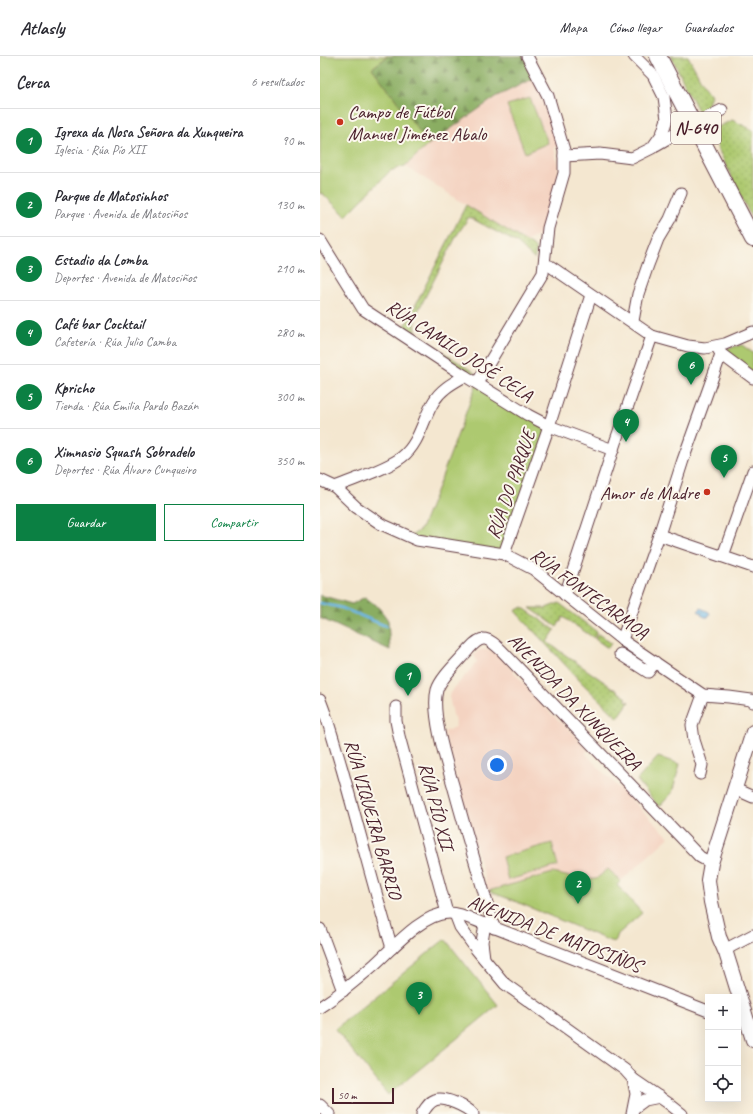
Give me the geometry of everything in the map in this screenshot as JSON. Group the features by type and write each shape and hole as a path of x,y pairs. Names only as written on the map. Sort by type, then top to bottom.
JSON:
{"highway":[{"name":"N-640","path":"658,56 753,239"}],"main road":[{"path":"753,732 711,863 708,880 711,902 719,937 726,953 742,1021 753,1040"}],"street":[{"path":"477,383 543,273 548,228 564,173 564,150 548,96 527,56"},
{"path":"634,56 653,75 664,97 667,119 662,134 652,148"},
{"path":"564,156 600,154 632,158 722,110"},
{"path":"633,321 638,294 648,265 658,239 670,219 681,193"},
{"name":"RÚA CAMILO JOSÉ CELA","path":"320,240 363,309 465,376 528,415 549,426 613,450"},
{"path":"545,265 550,266 579,285 591,295 633,321 652,336 688,346 718,350 753,378"},
{"name":"RÚA DO PARQUE","path":"504,554 549,426 591,295"},
{"path":"622,640 659,535 718,350 725,344 753,332"},
{"path":"565,595 652,336"},
{"path":"335,487 389,465 403,457 414,443 434,400 445,387 465,376"},
{"path":"723,556 749,497 753,471"},
{"name":"RÚA FONTECARMOA","path":"320,480 335,487 356,507 381,524 417,540 504,554 533,569 622,640 703,694 752,700 753,702"},
{"path":"659,535 753,567"},
{"name":"AVENIDA DA XUNQUEIRA","path":"490,926 441,743 436,709 436,696 442,680 474,643 482,638 487,638 492,641 700,857 711,863"},
{"path":"620,654 648,672 655,662"},
{"path":"700,774 702,765 694,740 692,725 703,694"},
{"name":"RÚA VIQUEIRA BARRIO","path":"320,700 326,714 348,788 392,948"},
{"name":"RÚA PÍO XII","path":"396,707 396,720 400,736 451,914 460,928 484,959 508,986 625,1070 633,1079 682,1114"},
{"path":"735,789 753,797"},
{"name":"AVENIDA DE MATOSIÑOS","path":"320,1007 343,991 410,932 437,915 451,914 490,926 705,1010"},
{"path":"484,959 482,942 490,926"},
{"path":"320,929 343,991"},
{"path":"726,953 730,947 753,935"},
{"path":"633,1079 636,1094 633,1111"},
{"path":"633,1111 645,1100 660,1097"},
{"path":"422,1114 429,1104 434,1100 439,1099 444,1099 466,1108 473,1114"},
{"path":"320,1105 329,1114"}],"shaded area":[{"path":"534,78 559,144 554,148 558,166 558,176 543,233 525,242 405,166 429,144 496,97"},
{"path":"479,650 489,650 497,653 545,708 573,733 588,750 585,753 599,768 669,837 621,881 608,869 596,879 583,880 553,873 488,891 444,732 456,727 449,697 450,693 477,662 474,655"}],"green space":[{"path":"320,56 388,56 372,68 429,144 405,166 390,171 346,216 322,193 320,194"},
{"path":"388,56 526,56 534,78 496,97 429,144 372,68"},
{"path":"671,56 688,56 703,84 711,95 707,107 700,115"},
{"path":"530,98 548,143 525,153 507,105"},
{"path":"732,120 753,130 753,221 706,124 718,127"},
{"path":"466,205 533,246 536,250 534,259 517,243 469,217 457,235 415,317 416,334 475,373 477,383 401,334"},
{"path":"742,345 753,353 753,372 725,351 728,348"},
{"path":"477,383 549,426 504,554 410,537 421,529"},
{"path":"320,595 352,604 365,597 379,608 388,620 390,650 320,618"},
{"path":"559,603 597,632 594,638 563,617 557,627 530,608 546,608"},
{"path":"522,607 555,630 547,642 627,698 625,700 629,702 618,718 581,682 515,611"},
{"path":"598,634 611,643 608,648 595,639"},
{"path":"658,757 680,764 672,793 659,807 637,780"},
{"path":"552,843 558,866 508,880 502,857"},
{"path":"608,869 621,881 617,885 642,913 618,934 615,942 488,891 553,873 583,880 596,879"},
{"path":"445,939 498,1005 388,1095 335,1029"}],"water":[{"path":"701,608 709,612 710,614 708,617 701,615 698,611"}],"waterway":[{"path":"320,603 342,608 386,626"}],"place":[{"name":"Campo de Fútbol Manuel Jiménez Abalo","path":"340,122"},
{"name":"Ximnasio Squash Sobradelo","path":"691,385"},
{"name":"Café bar Cocktail","path":"626,442"},
{"name":"Kpricho","path":"724,478"},
{"name":"Amor de Madre","path":"707,492"},
{"name":"Igrexa da Nosa Señora da Xunqueira","path":"408,696"},
{"name":"Parque de Matosinhos","path":"578,904"},
{"name":"Estadio da Lomba","path":"419,1015"}]}
